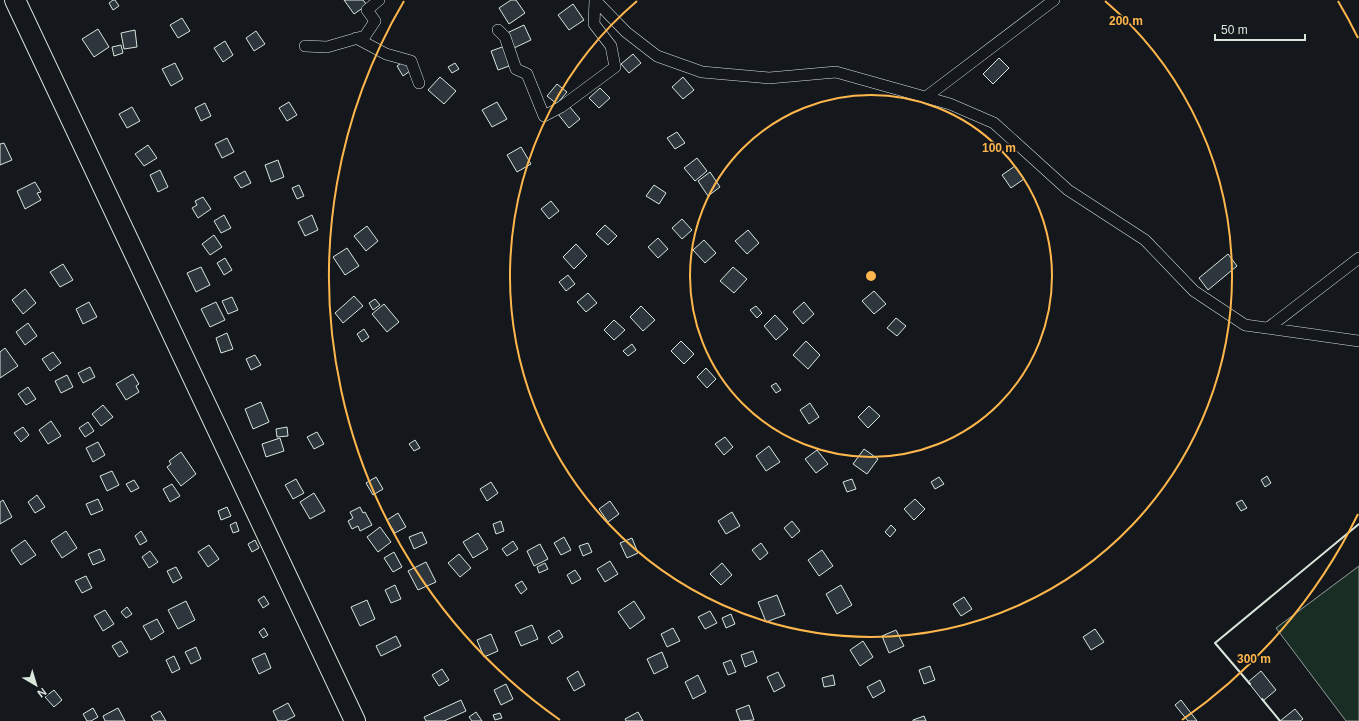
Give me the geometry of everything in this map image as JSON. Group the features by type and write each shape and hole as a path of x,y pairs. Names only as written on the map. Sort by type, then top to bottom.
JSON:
{"highway":[{"path":"15,0 355,721"}],"street":[{"path":"305,46 327,47 365,36 375,21 367,10 379,0"},
{"path":"595,0 626,32 657,56 702,72 769,78 836,72 950,104 994,123 1068,190 1145,240 1194,291 1245,325 1359,341"},
{"path":"498,30 505,37 516,68 527,74 544,116 561,107 615,67 611,46 594,24 595,0"},
{"path":"926,97 1054,0"},
{"path":"356,38 386,54 411,61 419,83"},
{"path":"1268,328 1359,258"}],"green space":[{"path":"1359,566 1359,721 1346,721 1276,628"}],"building":[{"path":"115,0 119,6 113,10 109,3"},
{"path":"344,0 363,0 367,5 354,14"},
{"path":"511,0 516,0 525,13 509,24 499,8"},
{"path":"573,4 584,20 569,30 558,15"},
{"path":"182,18 190,31 178,38 170,25"},
{"path":"524,25 531,40 514,48 507,33"},
{"path":"98,29 109,47 94,57 82,39"},
{"path":"135,30 137,47 124,49 121,33"},
{"path":"256,31 265,44 254,51 246,38"},
{"path":"225,41 233,55 223,62 214,48"},
{"path":"121,45 123,53 114,56 112,47"},
{"path":"505,46 512,65 498,70 491,51"},
{"path":"633,54 641,63 629,73 621,64"},
{"path":"999,58 1009,68 993,84 983,74"},
{"path":"404,61 410,71 403,76 397,66"},
{"path":"175,63 183,79 171,86 162,69"},
{"path":"455,63 459,69 452,73 448,67"},
{"path":"440,77 456,91 444,104 428,90"},
{"path":"683,77 694,90 683,99 672,87"},
{"path":"557,84 567,92 557,104 547,96"},
{"path":"600,88 610,98 599,108 589,98"},
{"path":"289,102 297,115 287,121 279,108"},
{"path":"497,102 507,119 492,127 482,110"},
{"path":"205,103 211,116 201,121 195,108"},
{"path":"569,106 580,119 569,128 558,114"},
{"path":"132,107 140,121 127,128 119,114"},
{"path":"677,132 685,143 675,149 667,138"},
{"path":"227,138 234,152 222,158 215,144"},
{"path":"4,143 12,160 0,165 0,144"},
{"path":"148,145 157,158 144,166 135,154"},
{"path":"521,147 531,164 517,172 507,155"},
{"path":"697,158 707,171 695,181 684,168"},
{"path":"278,160 284,177 271,182 265,165"},
{"path":"1015,166 1024,179 1011,188 1002,175"},
{"path":"160,170 168,187 158,192 150,175"},
{"path":"245,171 251,183 241,188 234,177"},
{"path":"710,172 720,187 708,196 698,181"},
{"path":"35,182 41,192 37,193 41,200 25,209 17,191"},
{"path":"299,185 304,196 297,199 292,188"},
{"path":"654,185 666,193 659,204 646,196"},
{"path":"203,197 211,209 198,218 192,208 197,205 195,201"},
{"path":"551,201 559,211 549,219 541,209"},
{"path":"224,215 231,228 221,233 214,221"},
{"path":"312,215 318,230 305,236 298,222"},
{"path":"682,219 692,230 682,239 672,228"},
{"path":"605,225 617,236 608,245 596,234"},
{"path":"367,226 378,241 366,251 354,236"},
{"path":"748,230 759,243 747,254 735,241"},
{"path":"214,235 222,247 210,255 202,244"},
{"path":"658,238 668,249 658,258 648,247"},
{"path":"704,240 716,253 705,263 693,250"},
{"path":"576,244 587,256 574,269 563,257"},
{"path":"347,248 359,266 345,275 333,257"},
{"path":"1228,254 1237,266 1208,290 1199,278"},
{"path":"225,258 232,270 224,275 217,263"},
{"path":"63,264 73,280 60,287 50,272"},
{"path":"201,267 210,285 196,292 187,273"},
{"path":"733,267 747,279 734,293 720,281"},
{"path":"568,275 575,284 566,291 559,282"},
{"path":"25,289 36,303 23,314 12,300"},
{"path":"874,291 886,304 874,314 862,301"},
{"path":"588,293 597,303 586,312 577,302"},
{"path":"354,296 363,306 343,323 335,313"},
{"path":"232,297 238,310 228,314 222,301"},
{"path":"375,299 380,305 373,310 369,303"},
{"path":"89,302 97,317 83,324 76,309"},
{"path":"216,302 225,320 210,327 201,309"},
{"path":"804,302 814,314 803,324 793,312"},
{"path":"384,304 399,322 387,332 372,314"},
{"path":"641,306 655,320 643,331 630,317"},
{"path":"756,306 762,313 757,318 750,310"},
{"path":"775,315 788,329 776,340 764,326"},
{"path":"896,318 906,326 897,336 887,328"},
{"path":"614,320 625,330 614,340 604,330"},
{"path":"28,323 37,336 25,345 16,332"},
{"path":"364,329 369,337 362,342 357,334"},
{"path":"227,333 233,349 221,353 216,338"},
{"path":"681,341 694,354 684,364 671,351"},
{"path":"806,341 820,355 808,369 793,355"},
{"path":"632,344 636,350 628,356 623,351"},
{"path":"5,348 18,366 0,378 0,352"},
{"path":"53,352 61,363 50,371 42,359"},
{"path":"255,355 261,365 251,370 246,359"},
{"path":"90,367 95,377 83,383 78,373"},
{"path":"706,368 716,379 707,388 697,377"},
{"path":"133,374 139,384 136,386 139,392 126,400 116,384"},
{"path":"67,375 73,387 61,393 55,381"},
{"path":"776,383 781,390 776,393 771,386"},
{"path":"28,387 36,399 26,405 18,394"},
{"path":"261,402 269,422 253,429 245,409"},
{"path":"810,403 819,417 809,424 800,410"},
{"path":"103,405 113,417 101,426 92,414"},
{"path":"869,406 880,416 868,428 858,417"},
{"path":"51,421 61,436 48,444 39,430"},
{"path":"88,422 94,431 85,437 79,428"},
{"path":"23,427 29,435 21,442 14,433"},
{"path":"287,427 288,436 277,437 276,429"},
{"path":"317,432 324,444 314,449 307,437"},
{"path":"725,437 733,447 724,455 715,444"},
{"path":"280,438 284,451 266,457 262,444"},
{"path":"415,440 420,448 414,451 409,444"},
{"path":"98,442 105,455 93,462 86,448"},
{"path":"769,446 780,462 766,471 756,456"},
{"path":"864,449 878,459 867,474 853,464"},
{"path":"817,450 828,464 816,473 805,459"},
{"path":"181,452 196,474 181,486 167,467 171,464 169,461"},
{"path":"112,471 119,485 107,491 100,476"},
{"path":"1267,476 1271,483 1265,487 1261,480"},
{"path":"376,477 383,489 373,495 366,483"},
{"path":"939,477 944,484 935,489 931,482"},
{"path":"296,479 304,493 293,499 285,485"},
{"path":"852,479 856,489 847,492 843,482"},
{"path":"134,480 139,488 131,492 126,484"},
{"path":"491,482 498,493 487,501 480,489"},
{"path":"172,484 180,496 170,502 163,489"},
{"path":"314,493 325,511 310,519 300,502"},
{"path":"37,495 45,507 35,513 28,502"},
{"path":"98,499 103,510 91,515 86,504"},
{"path":"915,499 925,509 914,520 904,509"},
{"path":"3,500 12,517 0,524 0,502"},
{"path":"1242,500 1247,508 1241,511 1236,503"},
{"path":"610,501 619,514 608,522 599,509"},
{"path":"227,507 231,516 221,520 218,511"},
{"path":"360,507 363,513 365,512 372,525 360,531 358,526 352,529 348,521 353,518 350,512"},
{"path":"732,512 740,526 726,534 718,521"},
{"path":"398,513 406,527 395,533 387,520"},
{"path":"501,521 504,531 496,534 493,524"},
{"path":"792,521 800,531 792,538 784,528"},
{"path":"236,522 239,531 233,533 230,525"},
{"path":"891,525 896,530 890,537 885,532"},
{"path":"380,527 391,542 378,552 367,537"},
{"path":"66,531 77,548 62,558 51,541"},
{"path":"141,531 147,541 140,545 135,536"},
{"path":"422,532 427,543 414,549 409,537"},
{"path":"478,533 488,549 473,558 463,542"},
{"path":"564,537 571,550 561,555 554,543"},
{"path":"632,538 638,553 627,558 620,543"},
{"path":"25,540 36,555 21,565 11,550"},
{"path":"255,540 259,548 252,552 248,544"},
{"path":"513,541 518,549 507,556 502,549"},
{"path":"588,543 592,552 583,556 579,546"},
{"path":"761,543 768,553 760,560 752,550"},
{"path":"540,544 548,559 534,566 527,551"},
{"path":"209,545 219,559 208,567 198,552"},
{"path":"100,549 105,560 93,565 88,554"},
{"path":"822,550 833,566 819,576 808,560"},
{"path":"150,551 158,562 149,568 142,557"},
{"path":"394,552 402,567 393,572 384,558"},
{"path":"459,554 471,568 460,577 448,563"},
{"path":"610,561 618,574 605,582 597,569"},
{"path":"426,562 436,582 418,590 408,571"},
{"path":"545,563 548,569 539,573 537,567"},
{"path":"722,563 732,575 721,585 710,574"},
{"path":"176,567 182,578 173,583 167,571"},
{"path":"575,570 581,579 572,584 567,575"},
{"path":"86,576 92,588 82,593 75,581"},
{"path":"522,581 527,589 521,594 515,585"},
{"path":"395,585 401,599 391,603 385,590"},
{"path":"841,585 852,605 837,614 826,594"},
{"path":"777,595 785,615 766,622 758,602"},
{"path":"264,596 269,604 263,608 258,600"},
{"path":"964,597 972,609 961,616 953,604"},
{"path":"367,600 375,619 360,626 351,607"},
{"path":"186,601 195,620 178,629 168,610"},
{"path":"634,601 645,618 630,629 618,612"},
{"path":"127,607 132,614 126,618 121,612"},
{"path":"105,610 114,624 103,631 94,616"},
{"path":"710,611 717,623 705,629 698,617"},
{"path":"731,614 735,624 726,628 722,618"},
{"path":"157,619 164,632 151,640 143,626"},
{"path":"532,625 538,639 521,646 515,632"},
{"path":"264,628 268,635 263,638 259,632"},
{"path":"673,628 680,641 667,647 661,634"},
{"path":"1095,629 1104,642 1091,650 1083,637"},
{"path":"559,630 563,637 552,644 548,637"},
{"path":"896,630 904,646 889,653 882,636"},
{"path":"491,634 498,651 484,657 477,640"},
{"path":"396,636 401,646 381,656 376,646"},
{"path":"121,641 128,652 119,657 112,646"},
{"path":"863,641 873,657 860,666 850,650"},
{"path":"196,647 201,659 191,664 185,652"},
{"path":"753,651 757,662 745,667 741,655"},
{"path":"662,652 668,667 654,674 647,659"},
{"path":"265,653 271,668 259,674 252,659"},
{"path":"174,656 180,669 172,673 166,660"},
{"path":"731,660 736,672 728,675 723,663"},
{"path":"930,666 935,680 924,684 919,670"},
{"path":"442,669 449,680 439,686 432,675"},
{"path":"578,671 585,685 574,691 567,678"},
{"path":"1261,671 1276,690 1263,701 1248,682"},
{"path":"778,672 785,686 774,692 767,677"},
{"path":"698,675 706,692 693,699 685,682"},
{"path":"833,675 835,685 824,687 822,678"},
{"path":"880,680 885,691 873,698 867,687"},
{"path":"506,684 513,699 501,705 494,690"},
{"path":"54,690 62,700 54,707 45,697"},
{"path":"461,700 466,711 444,721 426,721 424,717"},
{"path":"1181,700 1197,721 1188,721 1175,705"},
{"path":"288,703 295,716 285,721 278,721 273,711"},
{"path":"749,705 754,720 740,721 736,710"},
{"path":"93,708 98,717 91,721 87,721 83,714"},
{"path":"118,708 125,721 105,721 103,716"},
{"path":"1295,709 1303,719 1300,721 1280,721"},
{"path":"160,711 166,721 154,721 151,716"},
{"path":"476,712 482,721 472,721 469,717"},
{"path":"638,712 643,721 626,721 625,719"},
{"path":"500,713 502,718 495,720 493,715"},
{"path":"924,716 926,721 913,721 913,720"}],"wall":[{"path":"1250,684 1215,643 1359,524"},
{"path":"1262,699 1280,721"}]}
